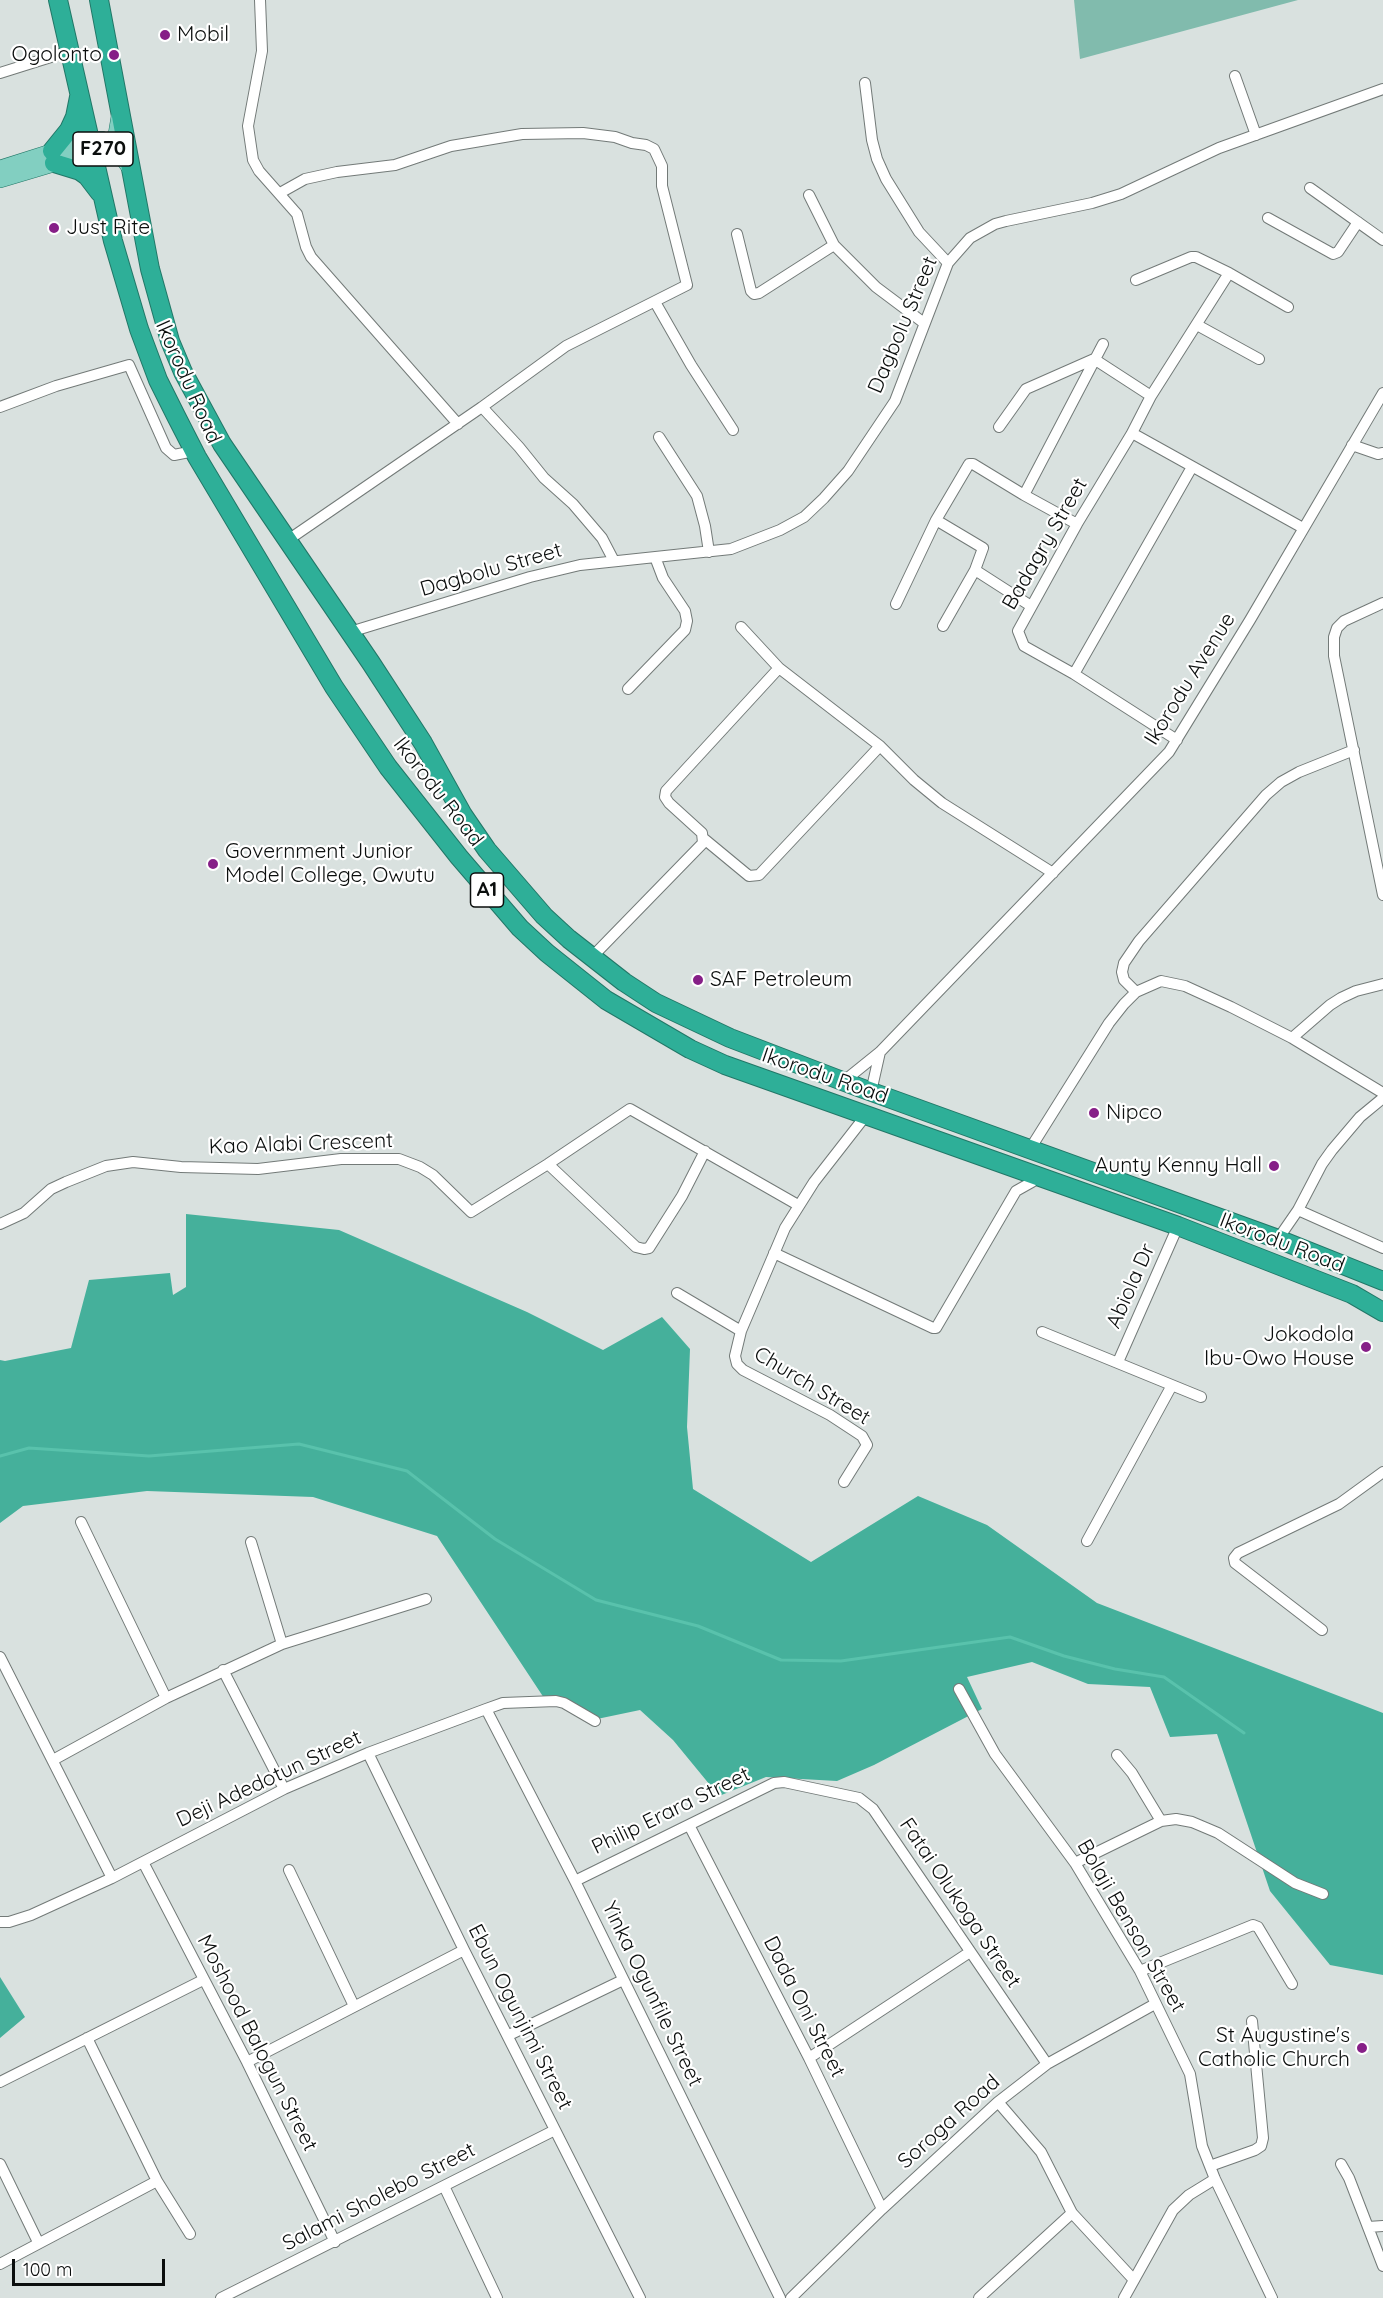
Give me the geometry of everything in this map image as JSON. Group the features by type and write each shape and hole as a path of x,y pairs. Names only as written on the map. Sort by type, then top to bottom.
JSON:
{"highway":[{"name":"Ikorodu Road","path":"58,0 113,241 139,329 158,380 194,451 334,687 388,767 459,857 520,928 547,953 606,1000 690,1049 725,1065 1178,1226 1352,1294 1383,1312"},
{"name":"Ikorodu Road","path":"99,0 150,269 170,341 183,372 248,486 288,540 423,743 463,815 487,850 544,916 591,958 656,1003 730,1038 843,1082 1278,1239 1383,1281"},
{"name":"F270","path":"80,92 75,117 53,158 87,176 103,198"}],"main road":[{"name":"F270","path":"111,142 119,122 119,104"},
{"name":"F270","path":"0,180 53,158 93,146 102,139 111,142 131,172"},
{"name":"F270","path":"0,168 53,158"}],"street":[{"path":"260,0 262,51 249,126 253,160 297,214 306,247 312,257 458,424"},
{"path":"0,73 70,51"},
{"path":"1235,76 1256,135"},
{"path":"865,83 872,140 886,179 920,232 948,263"},
{"name":"Dagbolu Street","path":"350,632 580,565 731,549 804,518 848,471 895,401 948,263 970,238 995,224 1092,203 1121,194 1188,161 1383,89"},
{"path":"280,193 305,179 337,172 394,165 451,146 522,134 583,133 615,137 654,149 662,166 662,186 687,280 684,288 566,346 458,424 288,540"},
{"path":"1310,188 1383,240"},
{"path":"809,195 834,245 876,286 924,324"},
{"path":"1268,218 1333,254 1338,252 1358,222"},
{"path":"737,234 751,291 754,294 834,245"},
{"path":"1136,280 1191,257 1202,259 1288,307"},
{"name":"Badagry Street","path":"1177,740 1074,674 1024,646 1018,631 1151,396 1229,273"},
{"path":"655,302 691,365 733,430"},
{"path":"1197,325 1258,359"},
{"path":"1023,495 1103,344"},
{"path":"1094,359 1151,396"},
{"path":"999,427 1026,389 1094,359"},
{"path":"0,407 56,386 129,365 166,448 174,455 181,456 194,451"},
{"name":"Ikorodu Avenue","path":"843,1082 880,1052 1158,765 1177,740 1250,620 1383,393"},
{"path":"482,407 519,447 543,478 573,504 602,538 614,561"},
{"path":"1132,432 1303,528"},
{"path":"658,437 697,496 709,552"},
{"path":"1352,445 1378,454 1383,453"},
{"path":"896,604 936,520 969,464 973,464 1023,495 1077,524"},
{"path":"1074,674 1192,467"},
{"path":"936,520 981,546 983,552 943,626"},
{"path":"628,689 685,630 687,621 685,611 663,578 656,557"},
{"path":"975,570 1031,606"},
{"path":"1383,603 1344,621 1337,628 1334,637 1334,656 1383,895"},
{"path":"741,627 779,668 880,746 914,780 942,803 1053,873"},
{"path":"591,958 702,843 702,833 669,803 665,797 666,791 779,668"},
{"path":"703,838 750,876 759,875 880,746"},
{"path":"1136,992 1124,980 1122,972 1124,963 1139,941 1266,795 1281,782 1299,772 1354,750"},
{"path":"1030,1149 1109,1023 1136,992 1161,981 1172,982 1231,1007 1292,1038 1383,1096 1360,1117 1322,1164 1298,1210 1278,1239"},
{"path":"1292,1038 1341,998 1356,991 1383,984"},
{"path":"871,1092 880,1052"},
{"name":"Kao Alabi Crescent","path":"0,1224 24,1213 51,1189 85,1173 120,1162 258,1169 341,1159 399,1158 433,1175 471,1212 630,1110 798,1205"},
{"name":"Church Street","path":"844,1482 867,1445 865,1440 830,1415 743,1370 737,1364 735,1356 741,1331 774,1253 798,1205 867,1114"},
{"path":"549,1164 636,1247 644,1249 649,1248 682,1196 705,1152"},
{"path":"774,1253 936,1328 1016,1191 1032,1182 1037,1175"},
{"path":"1298,1210 1383,1248"},
{"name":"Abiola Dr","path":"1118,1362 1178,1226"},
{"path":"677,1293 741,1331"},
{"path":"1042,1332 1201,1397"},
{"path":"1087,1541 1172,1387"},
{"path":"1322,1630 1235,1563 1234,1558 1238,1553 1339,1504 1383,1472"},
{"path":"81,1522 166,1698"},
{"path":"251,1542 282,1644"},
{"path":"53,1760 166,1698 282,1644 426,1599"},
{"path":"0,1657 112,1878"},
{"path":"223,1670 284,1789"},
{"name":"Bolaji Benson Street","path":"959,1689 995,1754 1076,1863 1140,1971 1190,2074 1202,2146 1215,2179 1272,2298"},
{"name":"Deji Adedotun Street","path":"0,1922 9,1922 31,1915 112,1878 284,1789 368,1753 503,1703 556,1701 564,1703 595,1721"},
{"name":"Yinka Ogunfile Street","path":"486,1709 575,1881 780,2298"},
{"name":"Ebun Ogunjimi Street","path":"368,1753 464,1950 640,2298"},
{"path":"1117,1755 1132,1773 1161,1821"},
{"name":"Philip Erara Street","path":"575,1881 774,1783 784,1782 822,1789"},
{"name":"Fatai Olukoga Street","path":"822,1789 859,1798 873,1809 1047,2064"},
{"path":"1076,1863 1161,1821 1192,1822 1218,1833 1295,1883 1323,1894"},
{"name":"Dada Oni Street","path":"689,1825 809,2058 882,2208"},
{"name":"Moshood Balogun Street","path":"143,1862 247,2062 335,2242"},
{"path":"289,1870 354,2006"},
{"path":"1140,1971 1253,1925 1258,1927 1292,1984"},
{"path":"247,2062 464,1950"},
{"path":"809,2058 970,1952"},
{"path":"0,2082 203,1980"},
{"path":"508,2035 623,1980"},
{"name":"Soroga Road","path":"791,2298 882,2208 999,2102 1047,2064 1155,2004"},
{"path":"1210,2166 1261,2146 1263,2138 1252,2021"},
{"path":"87,2038 157,2181 190,2234"},
{"path":"999,2102 1041,2152 1072,2213 1134,2280"},
{"name":"Salami Sholebo Street","path":"221,2298 555,2130"},
{"path":"0,2164 38,2242"},
{"path":"1341,2164 1349,2178 1383,2266"},
{"path":"1124,2298 1173,2210 1188,2195 1215,2179"},
{"path":"0,2263 157,2181"},
{"path":"0,2263 157,2181"},
{"path":"444,2186 497,2298"},
{"path":"979,2298 1072,2213"},
{"path":"1368,2227 1383,2226"}],"green space":[{"path":"1074,0 1298,0 1080,59"},
{"path":"186,1214 339,1230 527,1312 603,1350 662,1317 690,1349 687,1427 693,1489 811,1562 918,1496 987,1525 1097,1603 1383,1713 1383,1975 1330,1965 1270,1891 1217,1734 1170,1737 1150,1687 1088,1684 1032,1662 967,1677 982,1709 874,1765 837,1781 766,1777 719,1796 673,1740 640,1710 597,1719 544,1698 437,1536 313,1497 147,1491 23,1506 0,1523 0,1360 5,1361 71,1348 89,1280 170,1273 173,1295 186,1287"},
{"path":"0,1977 25,2017 0,2038"}],"waterway":[{"path":"0,1456 29,1448 149,1456 299,1444 407,1471 495,1539 596,1600 698,1626 781,1660 841,1661 1010,1637 1064,1656 1115,1669 1164,1677 1244,1733"}],"place":[{"name":"Mobil","path":"165,35"},
{"name":"Ogolonto","path":"114,55"},
{"name":"Just Rite","path":"54,228"},
{"name":"Government Junior Model College, Owutu","path":"213,864"},
{"name":"SAF Petroleum","path":"698,980"},
{"name":"Nipco","path":"1094,1113"},
{"name":"Aunty Kenny Hall","path":"1274,1166"},
{"name":"Jokodola Ibu-Owo House","path":"1366,1347"},
{"name":"St Augustine's Catholic Church","path":"1362,2048"}]}
